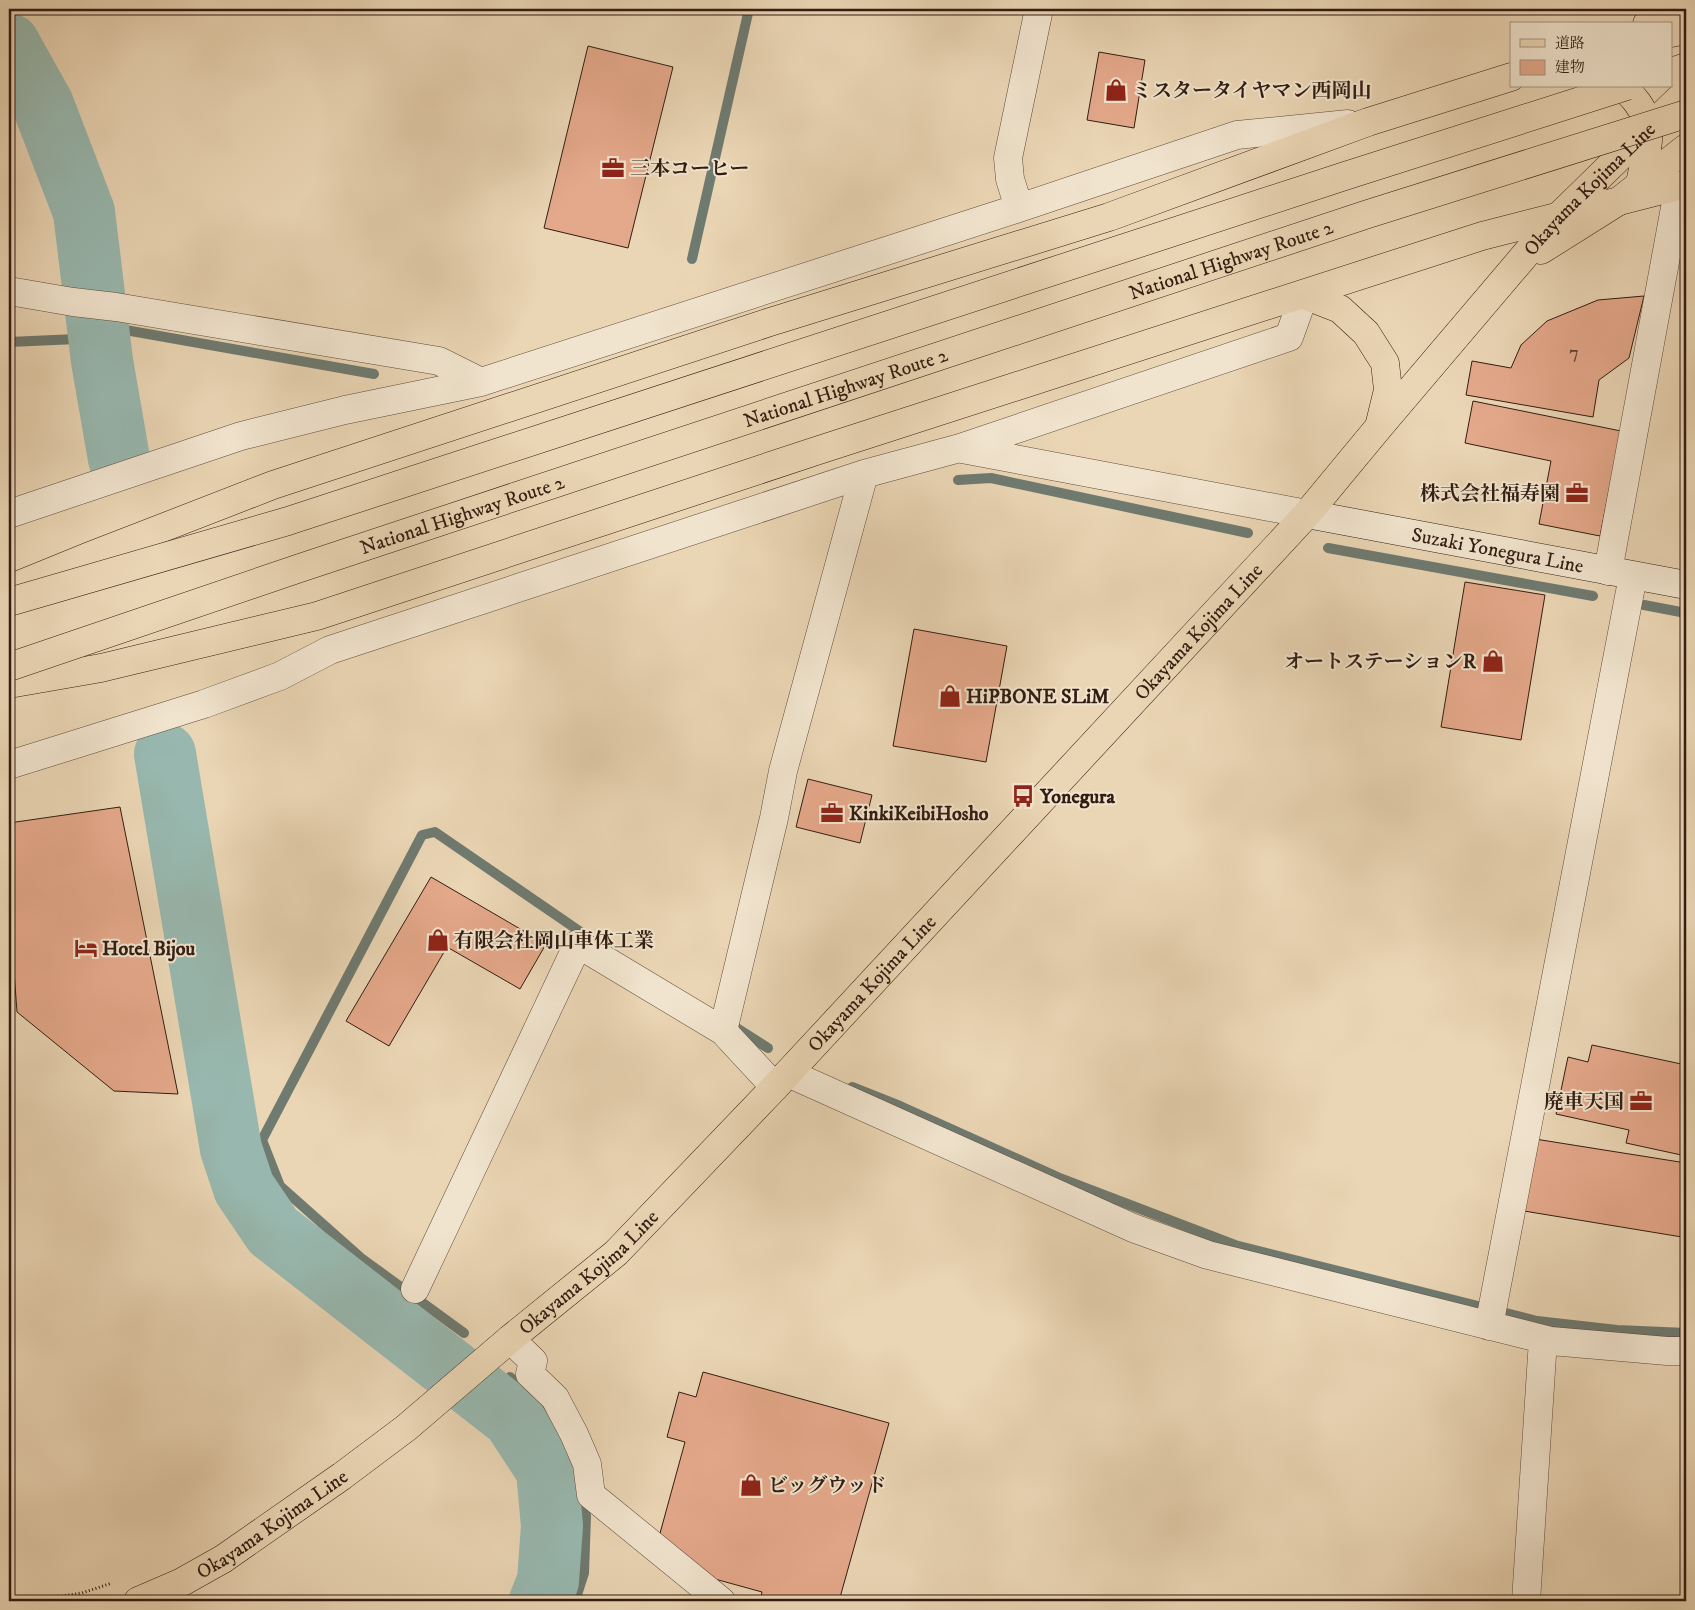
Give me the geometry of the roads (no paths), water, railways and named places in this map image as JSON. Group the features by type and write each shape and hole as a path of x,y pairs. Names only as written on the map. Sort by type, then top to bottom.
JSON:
{"main road":[{"path":"1653,22 1686,9"},
{"path":"1672,32 1686,30"},
{"path":"1672,72 1686,67"},
{"path":"9,589 273,485 770,322 1109,217 1368,122 1510,77"},
{"path":"9,602 288,520 1621,88"},
{"path":"1622,88 1635,99 1643,112 1649,129 1640,183"},
{"name":"Okayama Kojima Line","path":"138,1601 182,1582 223,1559 264,1532 370,1455 406,1428 510,1339 616,1253 781,1080 1307,514 1379,426 1559,216 1686,92"},
{"name":"National Highway Route 2","path":"9,667 300,568 1358,217 1686,114"},
{"name":"Okayama Kojima Line","path":"1516,266 1619,200 1686,148"},
{"path":"9,684 101,668 317,616 816,451 1482,236 1682,185"},
{"path":"1304,294 1340,309 1366,333 1385,363 1388,390 1379,426"}],"street":[{"path":"1019,208 1010,179 1008,158 1039,9"},
{"path":"9,514 241,436 345,410 481,382 1019,208 1237,135 1368,122"},
{"path":"1492,1315 1621,574 1682,185"},
{"path":"9,291 439,361 481,382"},
{"path":"9,765 204,704 280,676 330,650 864,474 960,448 1289,337 1304,294"},
{"name":"Suzaki Yonegura Line","path":"960,448 1686,585"},
{"path":"724,1023 774,818 783,771 864,474"},
{"path":"415,1289 578,944 724,1023 781,1080 1133,1228 1208,1255 1492,1315 1543,1340 1686,1351"},
{"path":"510,1339 532,1361 530,1374 555,1398 574,1434 587,1464 591,1495 721,1601"},
{"path":"1526,1601 1543,1340"}],"waterway":[{"path":"692,259 749,9"},
{"path":"9,44 43,105 84,212 102,361 119,459"},
{"path":"98,328 114,328 374,374"},
{"path":"9,342 99,338"},
{"path":"958,480 991,478 1248,533"},
{"path":"1328,548 1593,596"},
{"path":"1644,605 1686,613"},
{"path":"165,754 231,1149 244,1188 273,1231 513,1418 547,1470 552,1526 548,1581 540,1601"},
{"path":"464,1333 361,1258 280,1186 262,1140 422,835 435,832 588,937"},
{"path":"735,1027 768,1048"},
{"path":"852,1087 900,1106 1062,1179 1235,1245 1537,1321 1617,1330 1686,1333"},
{"path":"510,1377 556,1425 558,1430"},
{"path":"575,1601 584,1573 586,1516 581,1495"}],"place":[{"name":"ミスタータイヤマン西岡山","path":"1116,90"},
{"name":"三本コーヒー","path":"613,168"},
{"name":"株式会社福寿園","path":"1577,493"},
{"name":"オートステーションR","path":"1493,661"},
{"name":"HiPBONE SLiM","path":"950,696"},
{"name":"Yonegura","path":"1023,796"},
{"name":"KinkiKeibiHosho","path":"832,813"},
{"name":"有限会社岡山車体工業","path":"438,940"},
{"name":"Hotel Bijou","path":"86,948"},
{"name":"廃車天国","path":"1641,1101"},
{"name":"ビッグウッド","path":"751,1485"}]}
